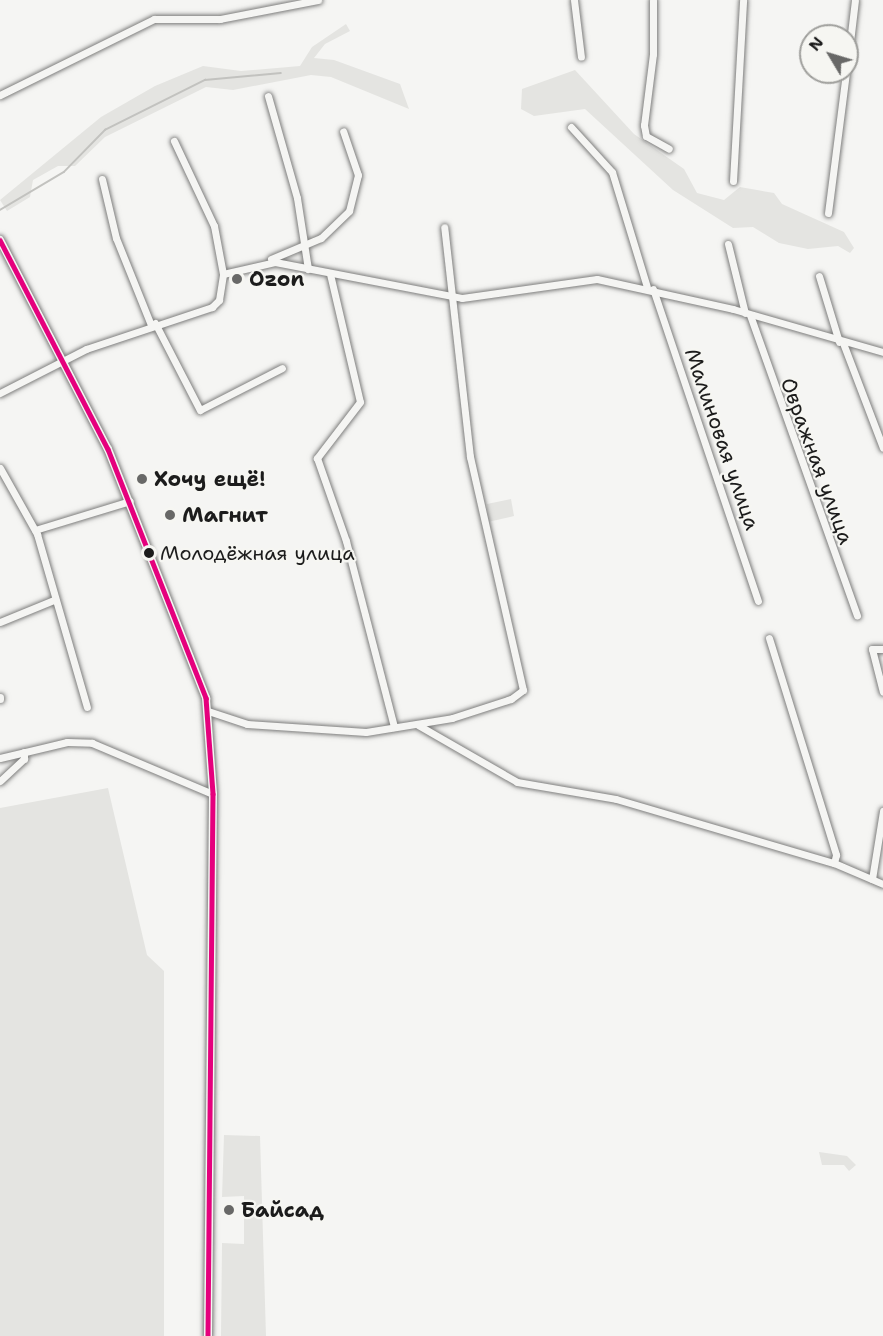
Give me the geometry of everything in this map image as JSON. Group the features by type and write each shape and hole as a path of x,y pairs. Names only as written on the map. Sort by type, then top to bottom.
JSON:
{"main road":[{"path":"0,240 65,361 130,501 192,656 208,711 213,794 208,1336"}],"street":[{"path":"0,95 154,19 220,19 318,0"},
{"path":"574,0 581,57"},
{"path":"653,0 653,54 644,125 646,136 669,149"},
{"path":"732,181 743,0"},
{"path":"852,24 855,0"},
{"path":"828,213 844,84"},
{"path":"268,96 297,198 303,249 308,269"},
{"name":"Малиновая улица","path":"571,127 612,172 758,601"},
{"path":"223,274 303,249 339,223 356,196 358,175 343,131"},
{"path":"0,393 65,361 153,324 212,307 223,274 208,209 188,182 174,141"},
{"path":"102,179 116,238 153,324 200,410 282,368"},
{"path":"208,711 247,724 366,732 418,725 482,710 523,690 470,457 448,296 444,227"},
{"name":"Овражная улица","path":"728,244 748,314 857,616"},
{"path":"260,261 448,296 597,279 650,288 883,352"},
{"path":"330,274 360,402 317,458 346,541 394,727"},
{"path":"819,276 841,342 883,448"},
{"path":"0,468 35,530 87,707"},
{"path":"35,530 130,501"},
{"path":"0,622 54,600"},
{"path":"769,638 836,855 834,863"},
{"path":"883,649 872,649 883,692"},
{"path":"418,725 517,782 616,799 834,863 883,884"},
{"path":"0,758 67,742 92,743 213,794"},
{"path":"0,781 24,759 24,752"},
{"path":"872,879 883,811"}],"shaded area":[{"path":"346,24 350,31 325,44 314,58 334,60 400,84 409,109 331,77 311,75 233,90 206,87 105,137 75,166 58,166 33,180 30,197 7,211 0,200 101,117 155,86 203,66 241,71 300,66 312,47"},
{"path":"575,70 634,134 684,169 697,193 724,200 740,187 774,193 782,204 844,232 854,248 850,253 838,246 808,249 779,243 753,227 733,228 673,190 585,109 534,116 521,109 522,89"},
{"path":"511,499 514,516 488,522 487,504"},
{"path":"108,788 147,955 164,971 164,1336 0,1336 0,808"},
{"path":"224,1135 260,1136 266,1336 221,1336 222,1243 244,1244 244,1196 222,1197"},
{"path":"819,1152 847,1156 856,1165 849,1171 844,1165 822,1165"}],"waterway":[{"path":"0,210 64,172 105,130 205,80 281,73"}],"transit line":[{"path":"0,240 108,449 206,698 213,794 208,1336"}],"place":[{"name":"Ozon","path":"237,279"},
{"name":"Хочу ещё!","path":"142,479"},
{"name":"Магнит","path":"170,515"},
{"name":"Молодёжная улица","path":"149,553"},
{"name":"Байсад","path":"229,1210"}]}
